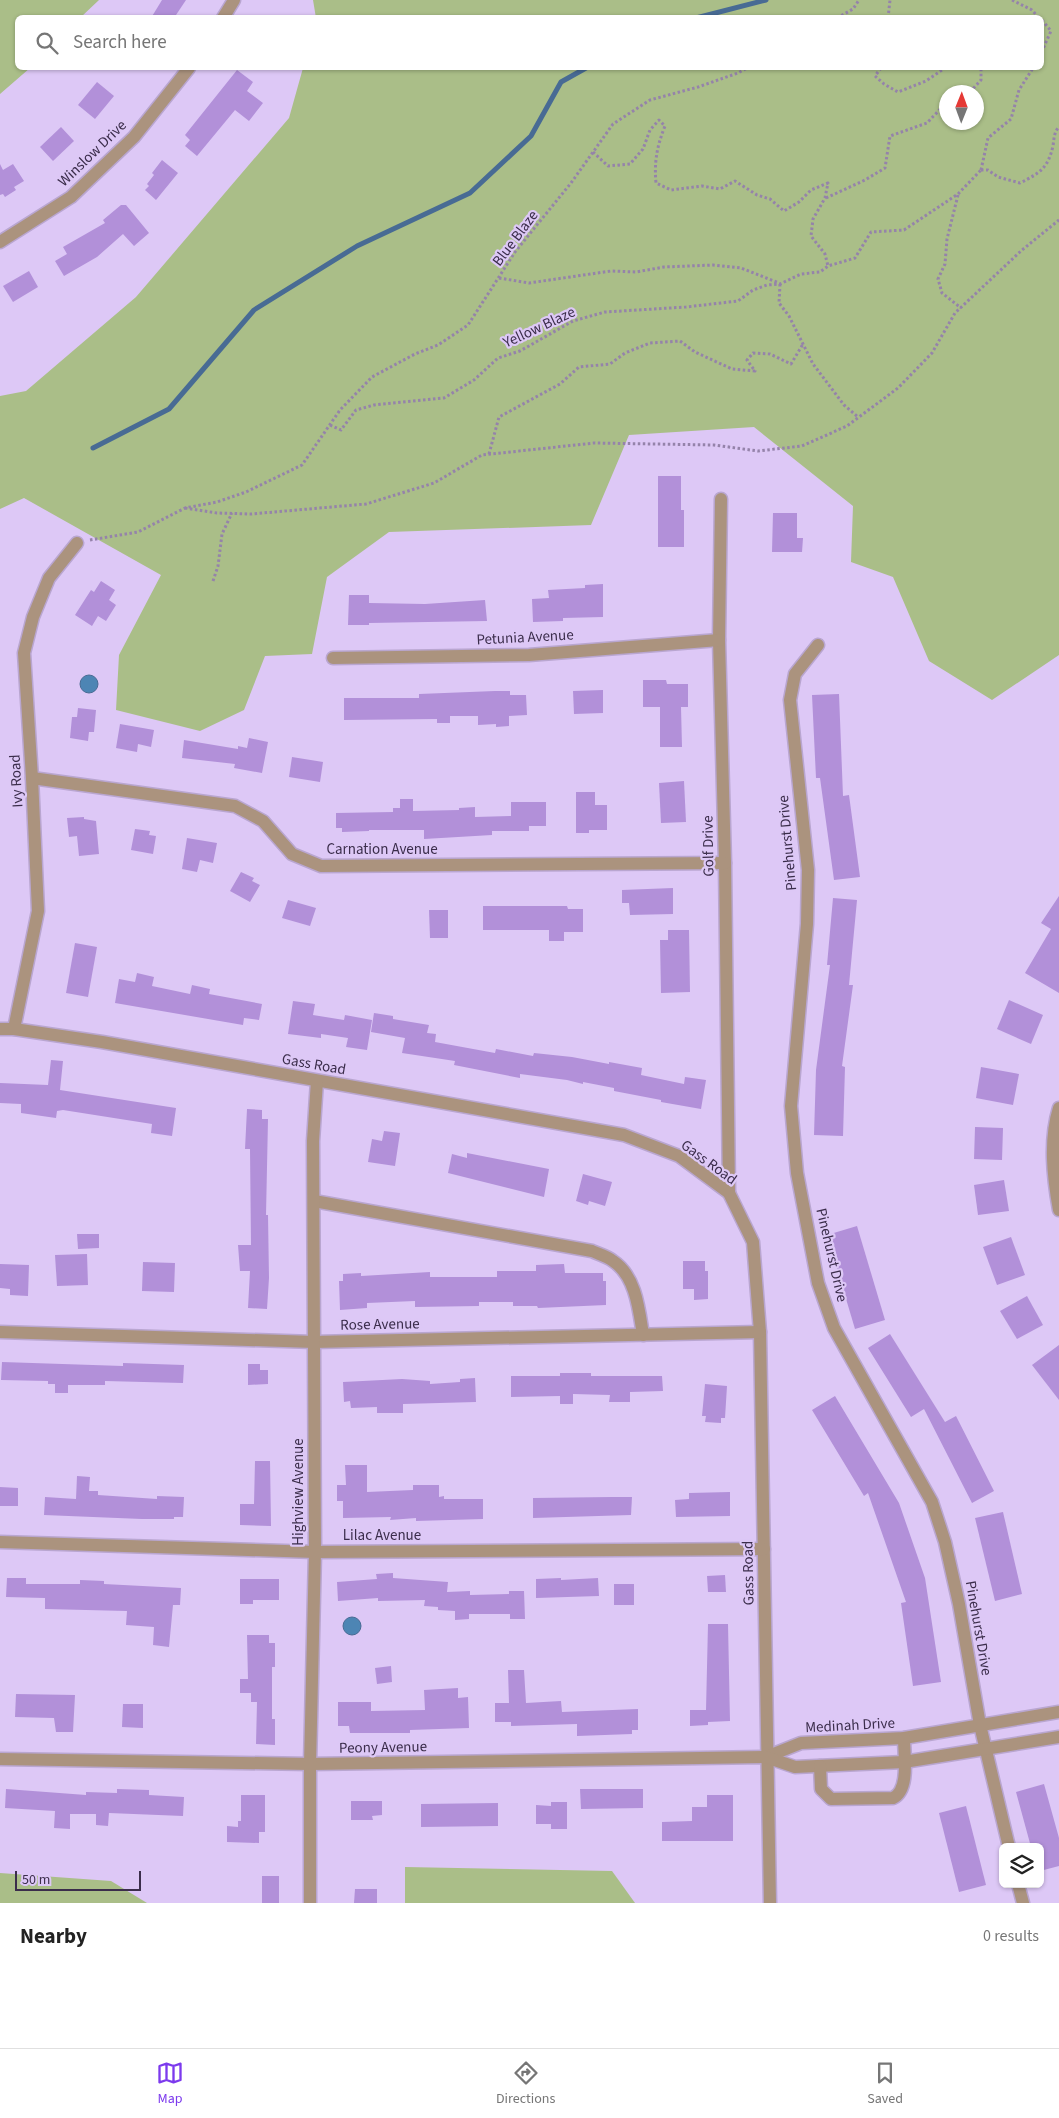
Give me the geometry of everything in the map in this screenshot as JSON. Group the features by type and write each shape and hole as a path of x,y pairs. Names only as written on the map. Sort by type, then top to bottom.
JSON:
{"street":[{"path":"225,15 234,0"},
{"name":"Winslow Drive","path":"0,242 72,197 134,137 187,70"},
{"name":"Golf Drive","path":"721,499 719,640 725,863 729,1193"},
{"name":"Ivy Road","path":"14,1029 38,911 24,653 33,617 49,578 77,543"},
{"name":"Petunia Avenue","path":"333,658 529,655 719,640"},
{"name":"Pinehurst Drive","path":"818,645 795,674 790,700 808,870 807,924 791,1106 797,1173 818,1283 834,1328 932,1502 946,1542 980,1725 1008,1843"},
{"name":"Carnation Avenue","path":"32,778 235,806 263,822 292,854 321,866 725,863"},
{"name":"Gass Road","path":"0,1029 14,1029 102,1042 317,1082 624,1135 679,1156 729,1193 753,1242 760,1332 770,1903"},
{"name":"Highview Avenue","path":"310,1903 310,1764 315,1552 313,1141 317,1082"},
{"path":"1059,1108 1054,1124 1054,1182 1059,1210"},
{"path":"314,1201 592,1250 614,1261 628,1277 639,1304 643,1335"},
{"name":"Rose Avenue","path":"0,1332 314,1342 760,1332"},
{"name":"Lilac Avenue","path":"0,1542 315,1552 764,1549"},
{"name":"Medinah Drive","path":"766,1757 801,1743 904,1738 1059,1712"},
{"path":"766,1757 796,1767 904,1762 1059,1737"},
{"name":"Medinah Drive","path":"820,1766 820,1785 827,1797 836,1799 888,1799 897,1796 903,1788 904,1738"},
{"name":"Peony Avenue","path":"0,1759 310,1764 766,1757"},
{"path":"1019,1888 1023,1903"}],"path":[{"path":"842,15 853,9 860,0"},
{"path":"888,15 890,0"},
{"path":"1012,0 1032,10 1036,15"},
{"path":"1044,22 1051,31 1044,47"},
{"name":"Blue Blaze","path":"743,70 714,82 650,100 613,124 537,227 515,252 499,278 529,283 611,271 636,272 664,267 713,266 741,268 780,284"},
{"path":"880,70 875,76 898,92 926,81 942,70"},
{"path":"976,85 981,80 981,70"},
{"path":"858,417 836,396 813,364 789,316 779,303 780,284 801,274 820,272 828,266 855,258 871,232 904,230 958,194 981,170 988,138 1011,119 1019,90 1031,70"},
{"path":"825,198 865,180 885,168 890,136 927,123 939,110"},
{"path":"593,152 608,166 630,164 643,149 650,130 659,120 665,126 659,141 654,164 656,183 671,190 702,186 720,189 735,181 756,195 770,199 784,211 800,202 811,190 828,183 825,198 813,219 811,236 826,254 828,266"},
{"path":"981,170 988,170 998,177 1020,183 1040,173 1050,157 1056,131 1059,127"},
{"path":"958,194 947,239 945,264 938,279 942,293 961,308"},
{"path":"185,508 232,513 302,511 366,504 434,483 482,455 594,443 714,446 758,451 802,446 847,426 898,388 932,352 955,313 1022,250 1059,220"},
{"path":"77,543 138,532 185,508 217,502 246,492 302,465 340,410 372,377 415,354 438,345 468,325 499,278"},
{"name":"Yellow Blaze","path":"330,425 342,430 356,410 374,405 444,398 474,380 498,358 520,351 572,321 605,312 686,307 738,301 753,290 766,285 780,284"},
{"path":"488,454 498,417 560,384 579,367 610,364 625,353 650,343 680,341 695,352 732,369 755,371 747,360 753,353 770,354 791,364 803,344"},
{"path":"213,581 218,566 222,534 232,513"}],"green space":[{"path":"0,0 99,0 83,15 15,15 15,70 28,70 0,94"},
{"path":"313,0 1059,0 1059,655 992,700 929,661 893,577 851,562 853,506 754,427 629,435 591,525 389,532 327,577 312,654 265,656 244,710 200,731 116,710 119,655 161,575 24,498 0,509 0,396 26,391 136,297 289,118 302,70 1044,70 1044,15 316,15"},
{"path":"405,1867 612,1871 635,1903 405,1903"},
{"path":"0,1873 111,1881 147,1903 0,1903"}],"water":[{"path":"89,675 95,678 98,684 95,690 89,693 83,690 80,684 83,678"},
{"path":"352,1617 358,1620 361,1626 358,1632 352,1635 346,1632 343,1626 346,1620"}],"building":[{"path":"162,0 186,0 176,15 153,15"},
{"path":"237,70 253,82 247,91 263,103 249,121 235,110 197,156 185,146 190,140 185,135"},
{"path":"97,82 114,96 95,119 78,105"},
{"path":"61,127 74,141 53,161 40,147"},
{"path":"162,160 178,173 156,200 145,190 154,175 152,173"},
{"path":"0,164 3,170 13,164 24,181 14,187 16,190 5,197 3,194 0,195"},
{"path":"121,205 126,205 149,233 134,246 123,234 97,257 64,276 55,261 67,254 63,247 105,223 103,220"},
{"path":"29,271 38,287 13,302 3,286"},
{"path":"658,476 681,476 681,510 684,510 684,547 658,547"},
{"path":"773,513 797,513 797,538 803,538 802,552 772,552"},
{"path":"101,581 115,590 109,600 116,605 106,621 98,616 92,626 75,615 91,590 94,592"},
{"path":"603,584 603,617 563,618 563,621 533,622 532,599 549,598 548,590 585,588 585,585"},
{"path":"349,595 369,595 369,603 425,604 485,600 487,621 348,625"},
{"path":"643,680 666,680 667,684 688,684 688,707 681,707 682,747 660,747 660,707 643,707"},
{"path":"603,690 603,713 574,714 573,691"},
{"path":"510,691 510,695 526,695 527,715 509,716 509,726 496,727 496,724 478,725 478,716 450,716 450,723 437,723 437,719 344,720 344,698 419,698 419,694"},
{"path":"839,694 843,796 849,795 860,877 834,880 820,778 816,778 812,695"},
{"path":"78,708 96,710 94,732 89,732 88,741 70,738 72,717 77,717"},
{"path":"120,724 154,730 151,747 138,744 137,752 116,748"},
{"path":"249,738 268,742 262,773 234,768 235,764 182,758 184,740 238,749 238,746 247,748"},
{"path":"292,757 323,762 320,782 289,777"},
{"path":"684,781 686,822 661,823 659,783"},
{"path":"576,792 595,792 595,805 607,805 607,830 589,830 589,833 576,833"},
{"path":"400,799 413,799 413,811 459,810 459,808 475,807 475,817 511,816 511,802 546,802 546,826 529,826 529,831 492,831 492,835 424,839 424,830 342,832 342,828 336,828 336,813 393,812 393,808 400,808"},
{"path":"84,817 84,819 96,821 99,854 79,856 77,836 69,837 67,818"},
{"path":"135,829 150,831 149,835 156,836 153,854 131,850"},
{"path":"187,838 217,843 213,863 200,860 197,872 182,869"},
{"path":"241,872 254,878 252,881 260,885 250,902 230,891"},
{"path":"673,888 673,914 630,915 629,903 622,903 622,890"},
{"path":"1059,896 1059,993 1025,973 1051,929 1041,923"},
{"path":"833,898 857,900 849,985 853,985 842,1066 845,1067 843,1136 814,1135 816,1070 830,965 827,965"},
{"path":"288,900 316,908 310,926 282,918"},
{"path":"483,906 567,906 568,909 583,909 583,932 564,932 564,941 549,941 549,930 483,930"},
{"path":"429,910 448,910 448,938 430,938"},
{"path":"668,930 689,930 690,992 661,993 660,940 668,940"},
{"path":"75,943 97,947 88,997 66,993"},
{"path":"137,973 154,977 152,986 190,994 192,985 210,989 209,994 262,1004 259,1020 244,1018 243,1025 115,1003 119,979 135,982"},
{"path":"1009,1000 1043,1015 1031,1044 997,1029"},
{"path":"293,1001 315,1004 313,1015 344,1020 345,1015 372,1020 367,1050 346,1047 348,1038 321,1034 321,1038 288,1034"},
{"path":"374,1013 393,1016 393,1019 429,1025 427,1033 436,1034 435,1042 495,1053 496,1049 533,1056 534,1053 572,1057 609,1064 609,1062 642,1068 641,1075 684,1084 685,1077 706,1080 701,1109 661,1102 661,1100 614,1091 614,1088 583,1082 583,1084 520,1074 520,1078 454,1065 455,1061 402,1053 405,1038 371,1032"},
{"path":"51,1060 63,1061 60,1090 176,1108 172,1136 151,1133 152,1124 63,1110 57,1111 56,1118 21,1113 21,1104 0,1103 0,1083 48,1085"},
{"path":"981,1067 1019,1074 1013,1105 976,1098"},
{"path":"247,1109 262,1110 262,1119 268,1119 266,1215 268,1215 269,1278 267,1309 248,1308 250,1271 240,1271 238,1245 251,1245 250,1149 245,1149"},
{"path":"975,1127 1003,1128 1002,1160 974,1159"},
{"path":"384,1131 400,1133 395,1166 368,1162 372,1139 382,1141"},
{"path":"467,1153 549,1169 544,1197 448,1173 452,1154 467,1158"},
{"path":"583,1174 612,1182 605,1206 589,1201 588,1205 576,1201"},
{"path":"1004,1180 1009,1211 978,1215 974,1185"},
{"path":"857,1226 885,1320 855,1329 827,1235"},
{"path":"77,1234 99,1234 99,1248 78,1249"},
{"path":"1011,1237 1025,1275 997,1285 983,1247"},
{"path":"87,1254 88,1285 57,1286 55,1255"},
{"path":"683,1261 705,1261 705,1271 708,1271 708,1299 694,1300 694,1289 683,1289"},
{"path":"143,1262 175,1263 174,1292 142,1291"},
{"path":"0,1264 29,1265 28,1296 10,1295 10,1289 0,1288"},
{"path":"564,1264 565,1273 603,1273 603,1281 606,1281 606,1305 538,1308 537,1306 513,1306 513,1302 479,1302 479,1306 415,1307 415,1301 367,1303 367,1308 340,1310 339,1281 343,1281 343,1274 361,1273 361,1276 430,1272 430,1277 497,1277 497,1271 536,1271 536,1265"},
{"path":"1027,1296 1043,1325 1017,1339 1000,1311"},
{"path":"890,1334 945,1422 956,1416 994,1491 972,1503 924,1409 911,1417 868,1348"},
{"path":"1059,1345 1059,1400 1032,1365"},
{"path":"2,1362 123,1366 123,1363 184,1365 183,1383 105,1381 105,1385 68,1385 68,1393 55,1393 55,1384 48,1384 48,1381 1,1380"},
{"path":"248,1364 260,1364 260,1370 268,1370 268,1384 248,1385"},
{"path":"560,1373 591,1373 591,1376 662,1376 663,1391 630,1392 630,1402 609,1402 610,1395 573,1394 573,1404 560,1404 560,1396 511,1397 511,1376 560,1376"},
{"path":"475,1378 476,1402 403,1404 403,1413 377,1413 377,1407 351,1408 350,1401 344,1402 343,1382 402,1379 430,1381 430,1384 460,1382 460,1379"},
{"path":"705,1384 727,1386 725,1418 721,1418 721,1423 705,1422 706,1416 702,1416"},
{"path":"835,1396 899,1503 925,1578 941,1682 913,1686 901,1603 906,1602 868,1493 864,1496 812,1410"},
{"path":"255,1461 270,1461 271,1526 240,1525 240,1504 254,1504"},
{"path":"345,1465 367,1465 367,1492 413,1490 413,1485 439,1485 439,1497 444,1496 444,1499 483,1499 483,1519 416,1521 416,1518 390,1520 391,1517 343,1518 343,1501 337,1501 337,1485 346,1485"},
{"path":"77,1476 90,1477 89,1491 98,1491 98,1495 157,1499 157,1496 184,1497 183,1517 174,1517 174,1519 142,1519 44,1515 45,1497 76,1499"},
{"path":"0,1487 18,1488 18,1506 0,1506"},
{"path":"730,1492 730,1516 676,1517 675,1500 689,1499 689,1493"},
{"path":"632,1497 631,1515 533,1518 533,1498"},
{"path":"1003,1512 1022,1594 995,1601 975,1518"},
{"path":"393,1573 393,1578 448,1582 447,1592 470,1591 470,1595 509,1594 509,1591 524,1591 525,1619 510,1619 510,1614 469,1614 469,1619 455,1620 455,1611 438,1610 438,1607 424,1606 425,1600 378,1601 378,1598 338,1601 337,1582 377,1579 376,1574"},
{"path":"725,1575 726,1592 708,1592 707,1576"},
{"path":"7,1578 26,1578 26,1584 80,1584 80,1580 104,1581 104,1584 181,1588 180,1605 173,1605 169,1647 153,1645 154,1627 126,1625 127,1611 45,1609 45,1598 6,1597"},
{"path":"561,1578 561,1580 598,1578 599,1596 536,1598 536,1579"},
{"path":"240,1579 279,1579 279,1600 253,1600 253,1604 240,1604"},
{"path":"614,1584 634,1584 634,1605 614,1605"},
{"path":"708,1624 728,1624 730,1721 708,1722 708,1725 690,1726 690,1710 706,1710"},
{"path":"247,1635 269,1635 269,1643 275,1643 275,1667 272,1667 272,1719 275,1719 275,1745 256,1744 257,1702 251,1702 251,1693 240,1693 240,1679 248,1679"},
{"path":"391,1666 392,1682 377,1684 375,1668"},
{"path":"508,1670 524,1670 526,1703 561,1701 562,1712 638,1709 638,1730 632,1730 632,1734 577,1736 577,1724 511,1726 511,1722 495,1722 495,1703 509,1703"},
{"path":"458,1688 458,1698 468,1697 469,1728 410,1730 410,1733 350,1733 349,1726 338,1726 338,1702 371,1702 371,1711 425,1710 424,1690"},
{"path":"16,1694 75,1695 73,1732 56,1732 54,1718 15,1717"},
{"path":"123,1704 143,1704 143,1728 122,1727"},
{"path":"1044,1784 1059,1838 1059,1866 1044,1870 1044,1843 1030,1843 1016,1792"},
{"path":"6,1789 86,1795 86,1792 117,1793 117,1789 149,1790 149,1795 184,1797 183,1816 109,1813 108,1826 96,1825 96,1814 70,1814 70,1829 54,1828 55,1811 5,1808"},
{"path":"580,1789 643,1789 643,1808 581,1809"},
{"path":"241,1795 265,1795 265,1832 259,1832 259,1843 227,1842 227,1826 238,1827 238,1821 241,1821"},
{"path":"707,1795 733,1795 733,1841 662,1841 662,1822 692,1821 692,1807 707,1807"},
{"path":"351,1801 382,1801 382,1815 372,1816 373,1820 351,1820"},
{"path":"551,1802 567,1802 567,1829 551,1829 551,1824 536,1824 536,1805 551,1806"},
{"path":"498,1803 498,1826 421,1827 421,1804"},
{"path":"966,1806 986,1885 959,1892 939,1813"},
{"path":"262,1876 279,1876 279,1903 262,1903"},
{"path":"355,1889 377,1889 377,1903 354,1903"}],"waterway":[{"path":"708,15 766,0"},
{"path":"93,448 169,409 254,310 357,246 470,193 531,136 561,82 582,70"}]}
